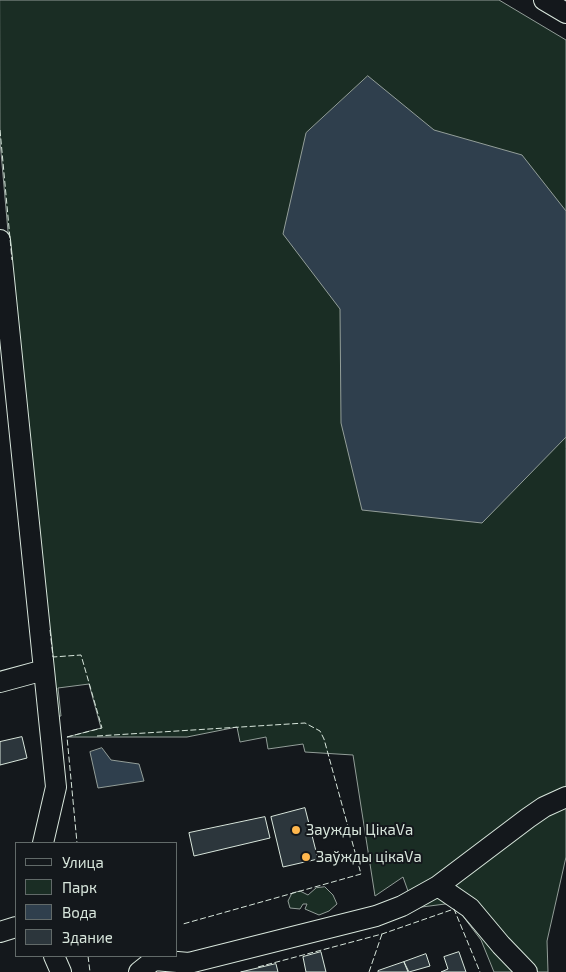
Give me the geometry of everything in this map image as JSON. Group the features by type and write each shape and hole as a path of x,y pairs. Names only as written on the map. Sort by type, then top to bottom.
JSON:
{"street":[{"path":"544,0 566,12"},
{"path":"0,240 56,787 43,842"},
{"path":"0,682 44,670"},
{"path":"146,966 189,962 376,916 402,906 438,886 544,807 566,797"},
{"path":"438,886 470,908 501,946 527,972"},
{"path":"0,932 15,927"},
{"path":"54,957 61,972"}],"green space":[{"path":"0,0 499,0 566,40 566,857 547,941 548,972 494,972 481,940 453,903 414,908 403,877 375,896 353,755 305,752 303,744 268,749 266,737 240,742 237,727 187,737 67,737 101,728 89,684 58,688 61,716 51,717 0,141"},
{"path":"325,887 333,895 337,904 329,911 319,915 305,909 307,904 303,904 300,909 290,908 288,901 292,893 300,891 308,895 316,888"}],"water":[{"path":"368,76 434,130 522,155 566,211 566,437 482,523 362,510 341,423 340,309 283,234 306,133"},
{"path":"102,748 111,760 139,764 144,781 98,788 90,752"}],"building":[{"path":"22,737 27,758 0,765 0,742"},
{"path":"305,808 318,859 283,867 271,817"},
{"path":"265,817 270,838 194,856 189,833"},
{"path":"321,952 326,972 306,972 303,957"},
{"path":"459,952 466,972 441,972 448,969 444,957"},
{"path":"426,954 430,966 409,972 404,962"},
{"path":"404,962 408,972 378,972 378,971"},
{"path":"276,964 278,972 241,972"}],"fence":[{"path":"0,130 12,260"},
{"path":"50,630 53,657 81,655 102,728 67,737 77,842"},
{"path":"97,736 305,723 320,731 324,739 361,874 183,924"},
{"path":"258,967 382,934 454,909 480,972"},
{"path":"369,972 382,934"},
{"path":"88,957 90,972"}],"place":[{"name":"Заужды ЦікаVа","path":"296,830"},
{"name":"Заўжды цікаVа","path":"306,857"}]}
